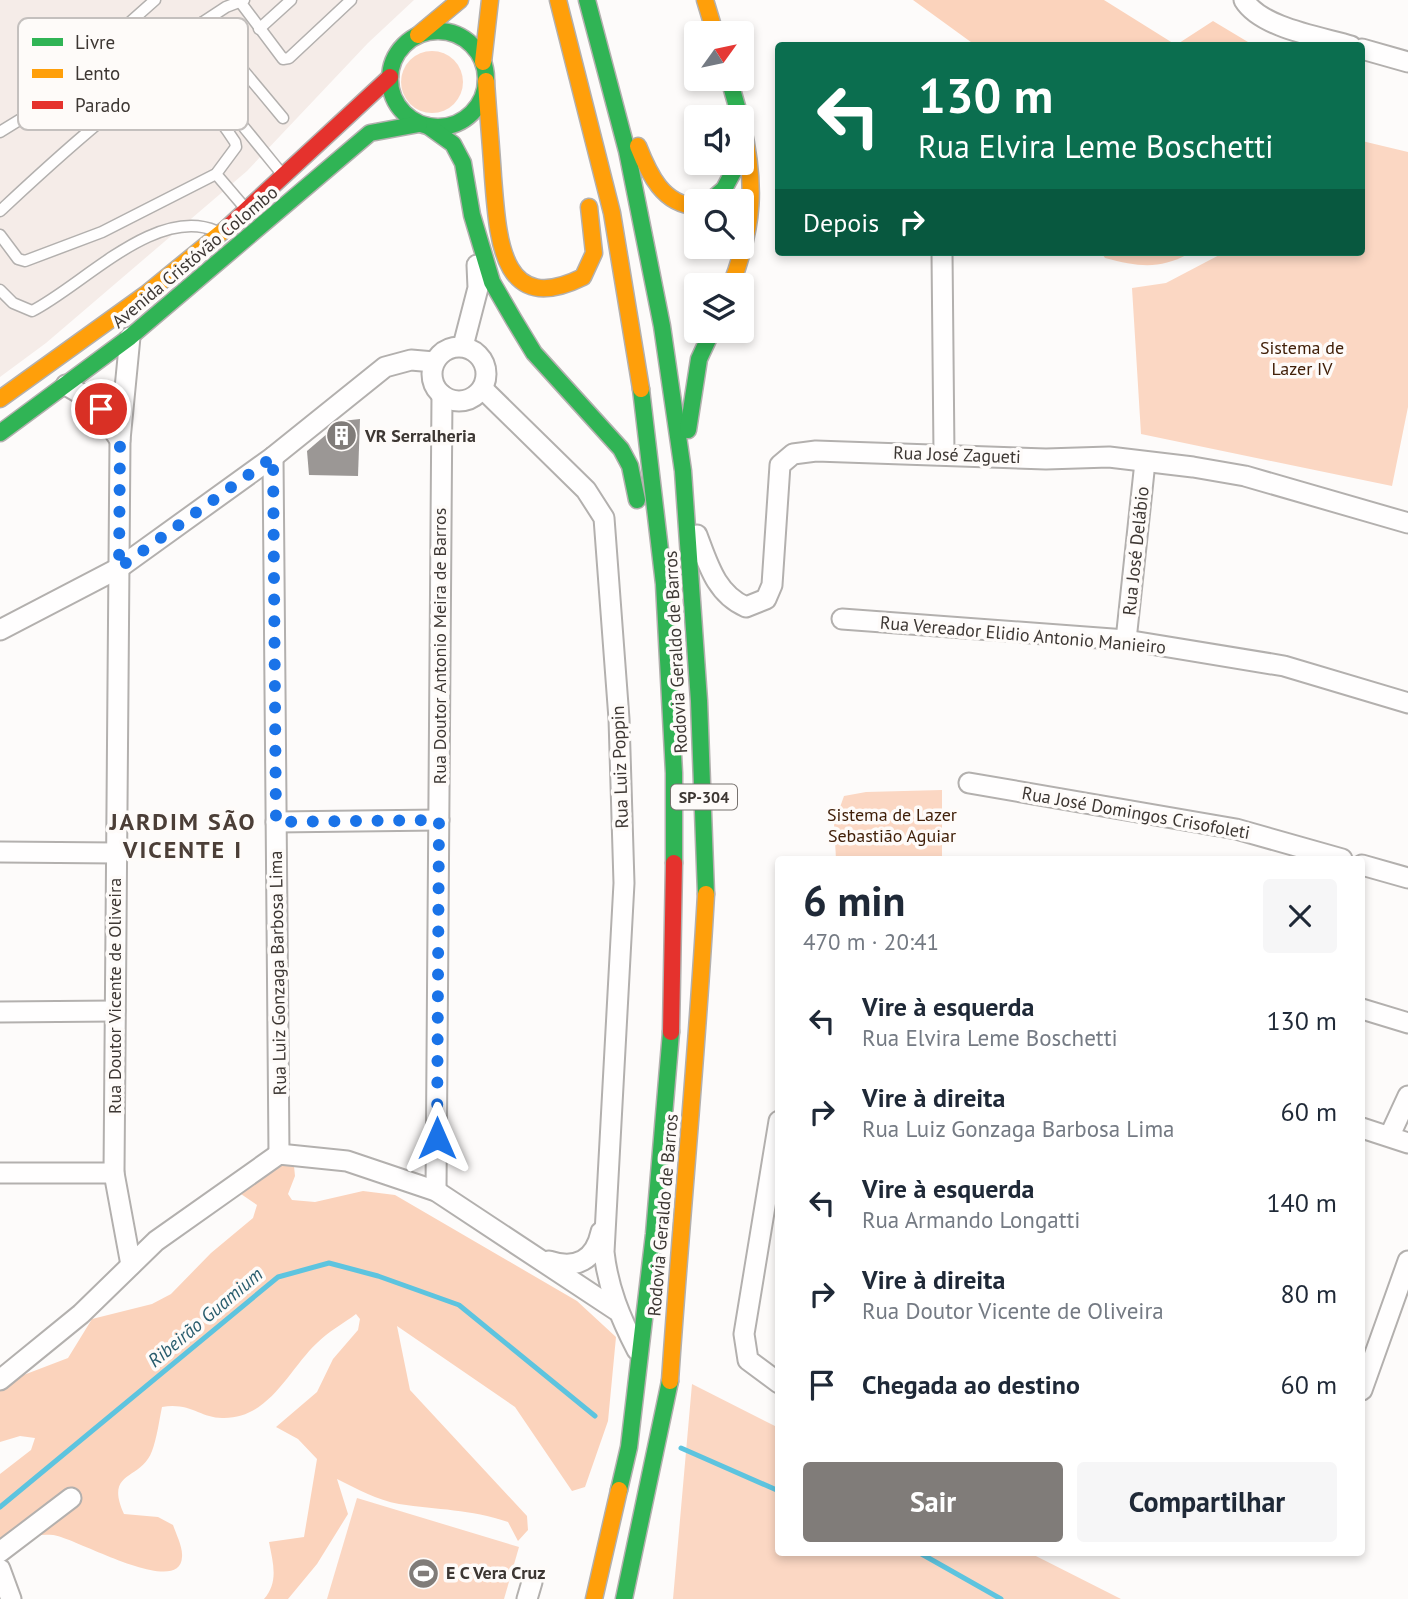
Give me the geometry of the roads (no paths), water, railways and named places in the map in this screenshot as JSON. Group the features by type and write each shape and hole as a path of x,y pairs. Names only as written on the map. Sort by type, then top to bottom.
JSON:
{"main road":[{"path":"460,0 402,47 393,61 390,77 397,105 453,144 463,163 472,215 492,282 534,353 621,449 629,466 650,578 658,664 671,730"},
{"path":"490,0 483,62 498,241 506,264 517,280 531,290 549,292 565,287 583,277 588,269 595,241 586,187"},
{"path":"556,0 581,160"},
{"name":"Rodovia Geraldo de Barros","path":"556,0 612,213 641,386 664,584 676,901 674,999 654,1234 629,1447 594,1599"},
{"path":"705,0 713,21"},
{"path":"717,21 718,0"},
{"path":"588,5 640,153 651,174 671,200 684,205"},
{"name":"Rodovia Geraldo de Barros","path":"588,5 627,151 662,326 683,471 707,869 704,948 670,1383 624,1599"},
{"path":"418,35 447,31 462,37 475,48 483,62"},
{"name":"Avenida Cristóvão Colombo","path":"0,399 110,322 247,211 390,77"},
{"path":"423,125 442,128 468,118 484,95 486,81"},
{"name":"Avenida Cristóvão Colombo","path":"0,433 130,337 370,133 423,125"},
{"path":"736,273 753,222 754,188 751,175"},
{"path":"683,471 699,359 706,343"}],"street":[{"path":"1244,0 1265,18 1287,28 1336,42"},
{"path":"1365,50 1408,62"},
{"path":"463,346 478,288 472,215"},
{"path":"942,256 944,454"},
{"name":"Rua Doutor Vicente de Oliveira","path":"130,337 120,440 114,1173 131,1265"},
{"path":"463,346 479,355 487,371 482,389 477,395 459,401 442,395 432,380 434,362 446,349 463,346"},
{"path":"0,631 119,568 273,457 385,367 411,360 434,362"},
{"path":"66,385 84,394 101,409 120,440"},
{"name":"Rua Luiz Poppin","path":"482,389 586,490 604,519 620,719 624,883 604,1252 607,1277 617,1310 639,1354"},
{"name":"Rua Doutor Antonio Meira de Barros","path":"436,1191 442,395"},
{"name":"Rua José Zagueti","path":"686,508 715,579 724,594 746,607 765,599 772,585 780,465 788,458 816,451 1046,459 1109,457 1245,476 1408,523"},
{"name":"Rua Luiz Gonzaga Barbosa Lima","path":"273,457 279,1154"},
{"name":"Rua José Delábio","path":"1126,640 1145,462"},
{"name":"Rua Vereador Elidio Antonio Manieiro","path":"842,619 1126,640 1284,666 1408,703"},
{"name":"Rua José Domingos Crisofoleti","path":"969,783 1236,829 1331,856"},
{"path":"276,822 439,820"},
{"path":"0,852 117,853"},
{"path":"1365,866 1408,878"},
{"path":"1365,1010 1408,1023"},
{"path":"0,1012 115,1011"},
{"path":"1365,1129 1399,1139 1408,1096"},
{"path":"775,1145 744,1334 748,1360 775,1380"},
{"path":"0,1380 82,1314 131,1265 178,1224 279,1154 347,1161 436,1191 617,1310"},
{"path":"0,1173 114,1173"},
{"name":"Rua Luiz Poppin","path":"534,1256 563,1266 576,1265 591,1256 598,1246 607,1193"},
{"path":"1365,1382 1408,1261"},
{"path":"0,1552 71,1497"},
{"path":"0,1569 11,1599"}],"lane":[{"path":"135,18 155,0"},
{"path":"259,29 290,0"},
{"path":"210,18 226,7 242,1 259,29 283,59 289,58 351,0"},
{"path":"248,75 283,118"},
{"path":"0,132 18,121"},
{"path":"0,211 93,130"},
{"path":"0,235 18,259 33,259 102,232 216,174 236,147 225,130"},
{"path":"246,130 285,177"},
{"path":"216,174 262,226"},
{"path":"0,290 12,303 32,311 113,256 164,230 206,227 220,233"}],"waterway":[{"name":"Ribeirão Guamium","path":"0,1507 278,1277 329,1263 378,1276 459,1305 595,1416"},
{"name":"Ribeirão Guamium","path":"681,1448 775,1489"},
{"name":"Ribeirão Guamium","path":"925,1556 1001,1599"}],"place":[{"name":"VR Serralheria","path":"342,436"},
{"name":"E C Vera Cruz","path":"423,1573"}],"district":[{"name":"JARDIM SÃO VICENTE I","path":"183,836"}],"park label":[{"name":"Sistema de Lazer IV","path":"1302,358"},
{"name":"Sistema de Lazer Sebastião Aguiar","path":"892,825"}]}
